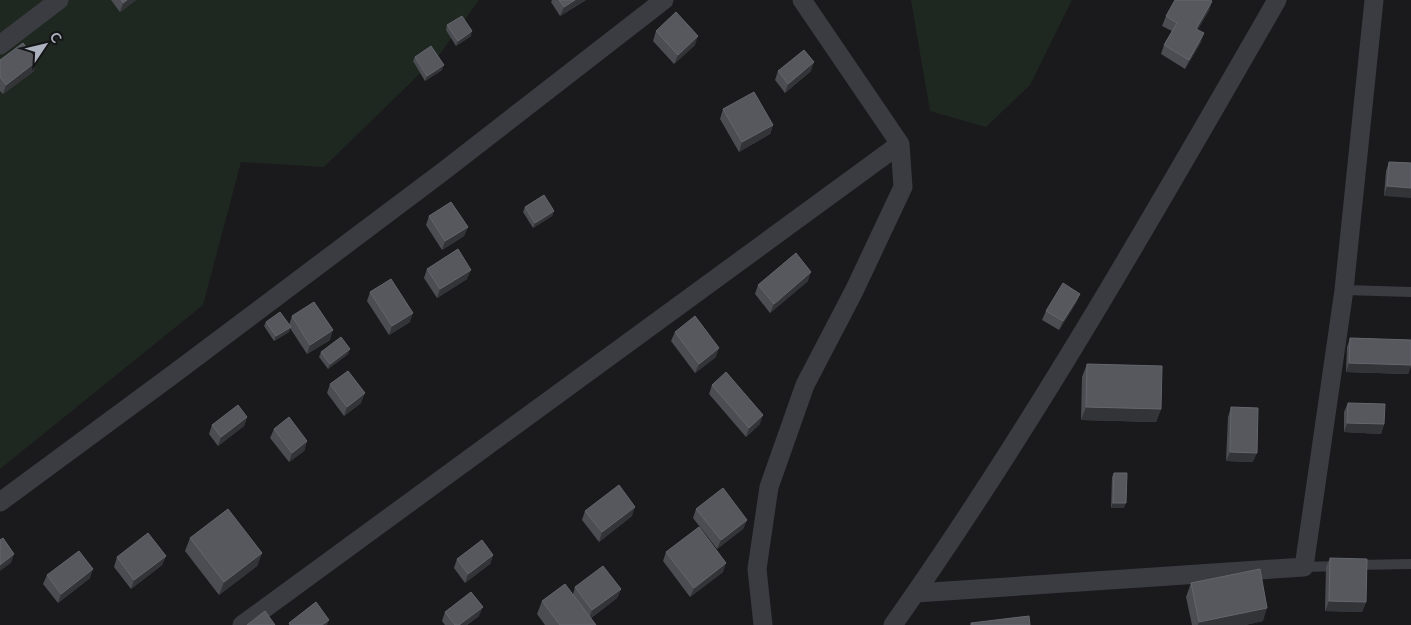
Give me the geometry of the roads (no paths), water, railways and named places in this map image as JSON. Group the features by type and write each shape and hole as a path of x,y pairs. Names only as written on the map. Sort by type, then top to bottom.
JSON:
{"street":[{"path":"0,45 60,0"},
{"path":"0,502 446,170 664,0"},
{"path":"763,625 757,569 769,487 805,385 854,292 903,187 900,144 802,0"},
{"path":"893,625 972,508 1105,298 1277,0"},
{"path":"916,593 1304,567 1344,290 1374,0"},
{"path":"242,625 900,144"}],"lane":[{"path":"1344,290 1411,292"},
{"path":"1304,567 1411,564"}]}
